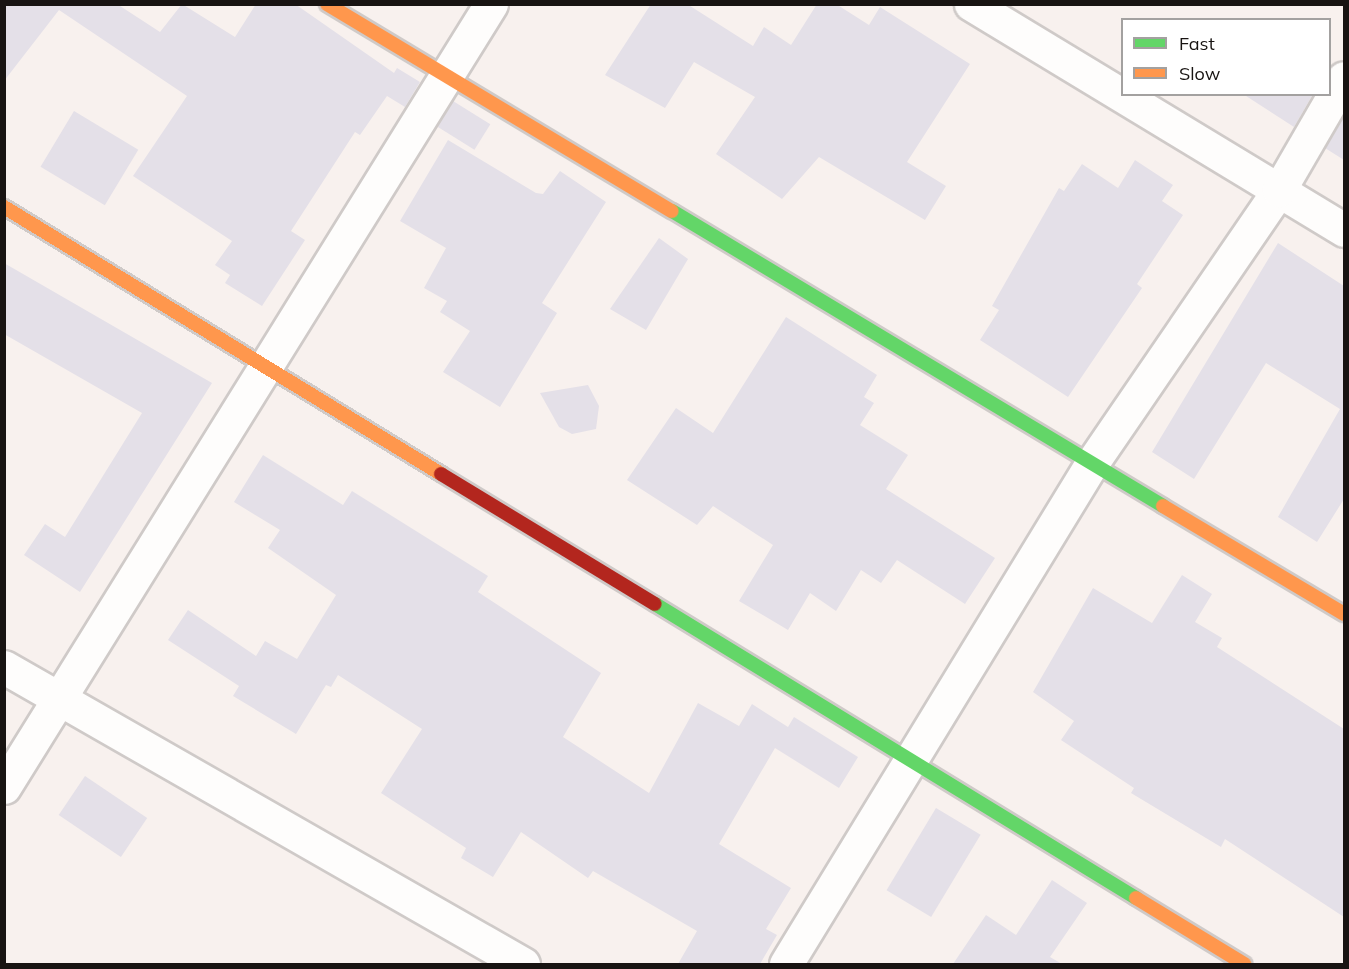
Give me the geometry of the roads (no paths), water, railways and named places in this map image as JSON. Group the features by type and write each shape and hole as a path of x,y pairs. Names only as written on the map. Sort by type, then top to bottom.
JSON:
{"street":[{"path":"327,4 1344,614"},
{"path":"4,787 263,365 491,4"},
{"path":"971,4 1121,95"},
{"path":"786,964 1092,463 1279,190 1344,78"},
{"path":"1123,96 1344,230"},
{"path":"4,207 1244,964"},
{"path":"4,667 58,700 523,964"}]}
